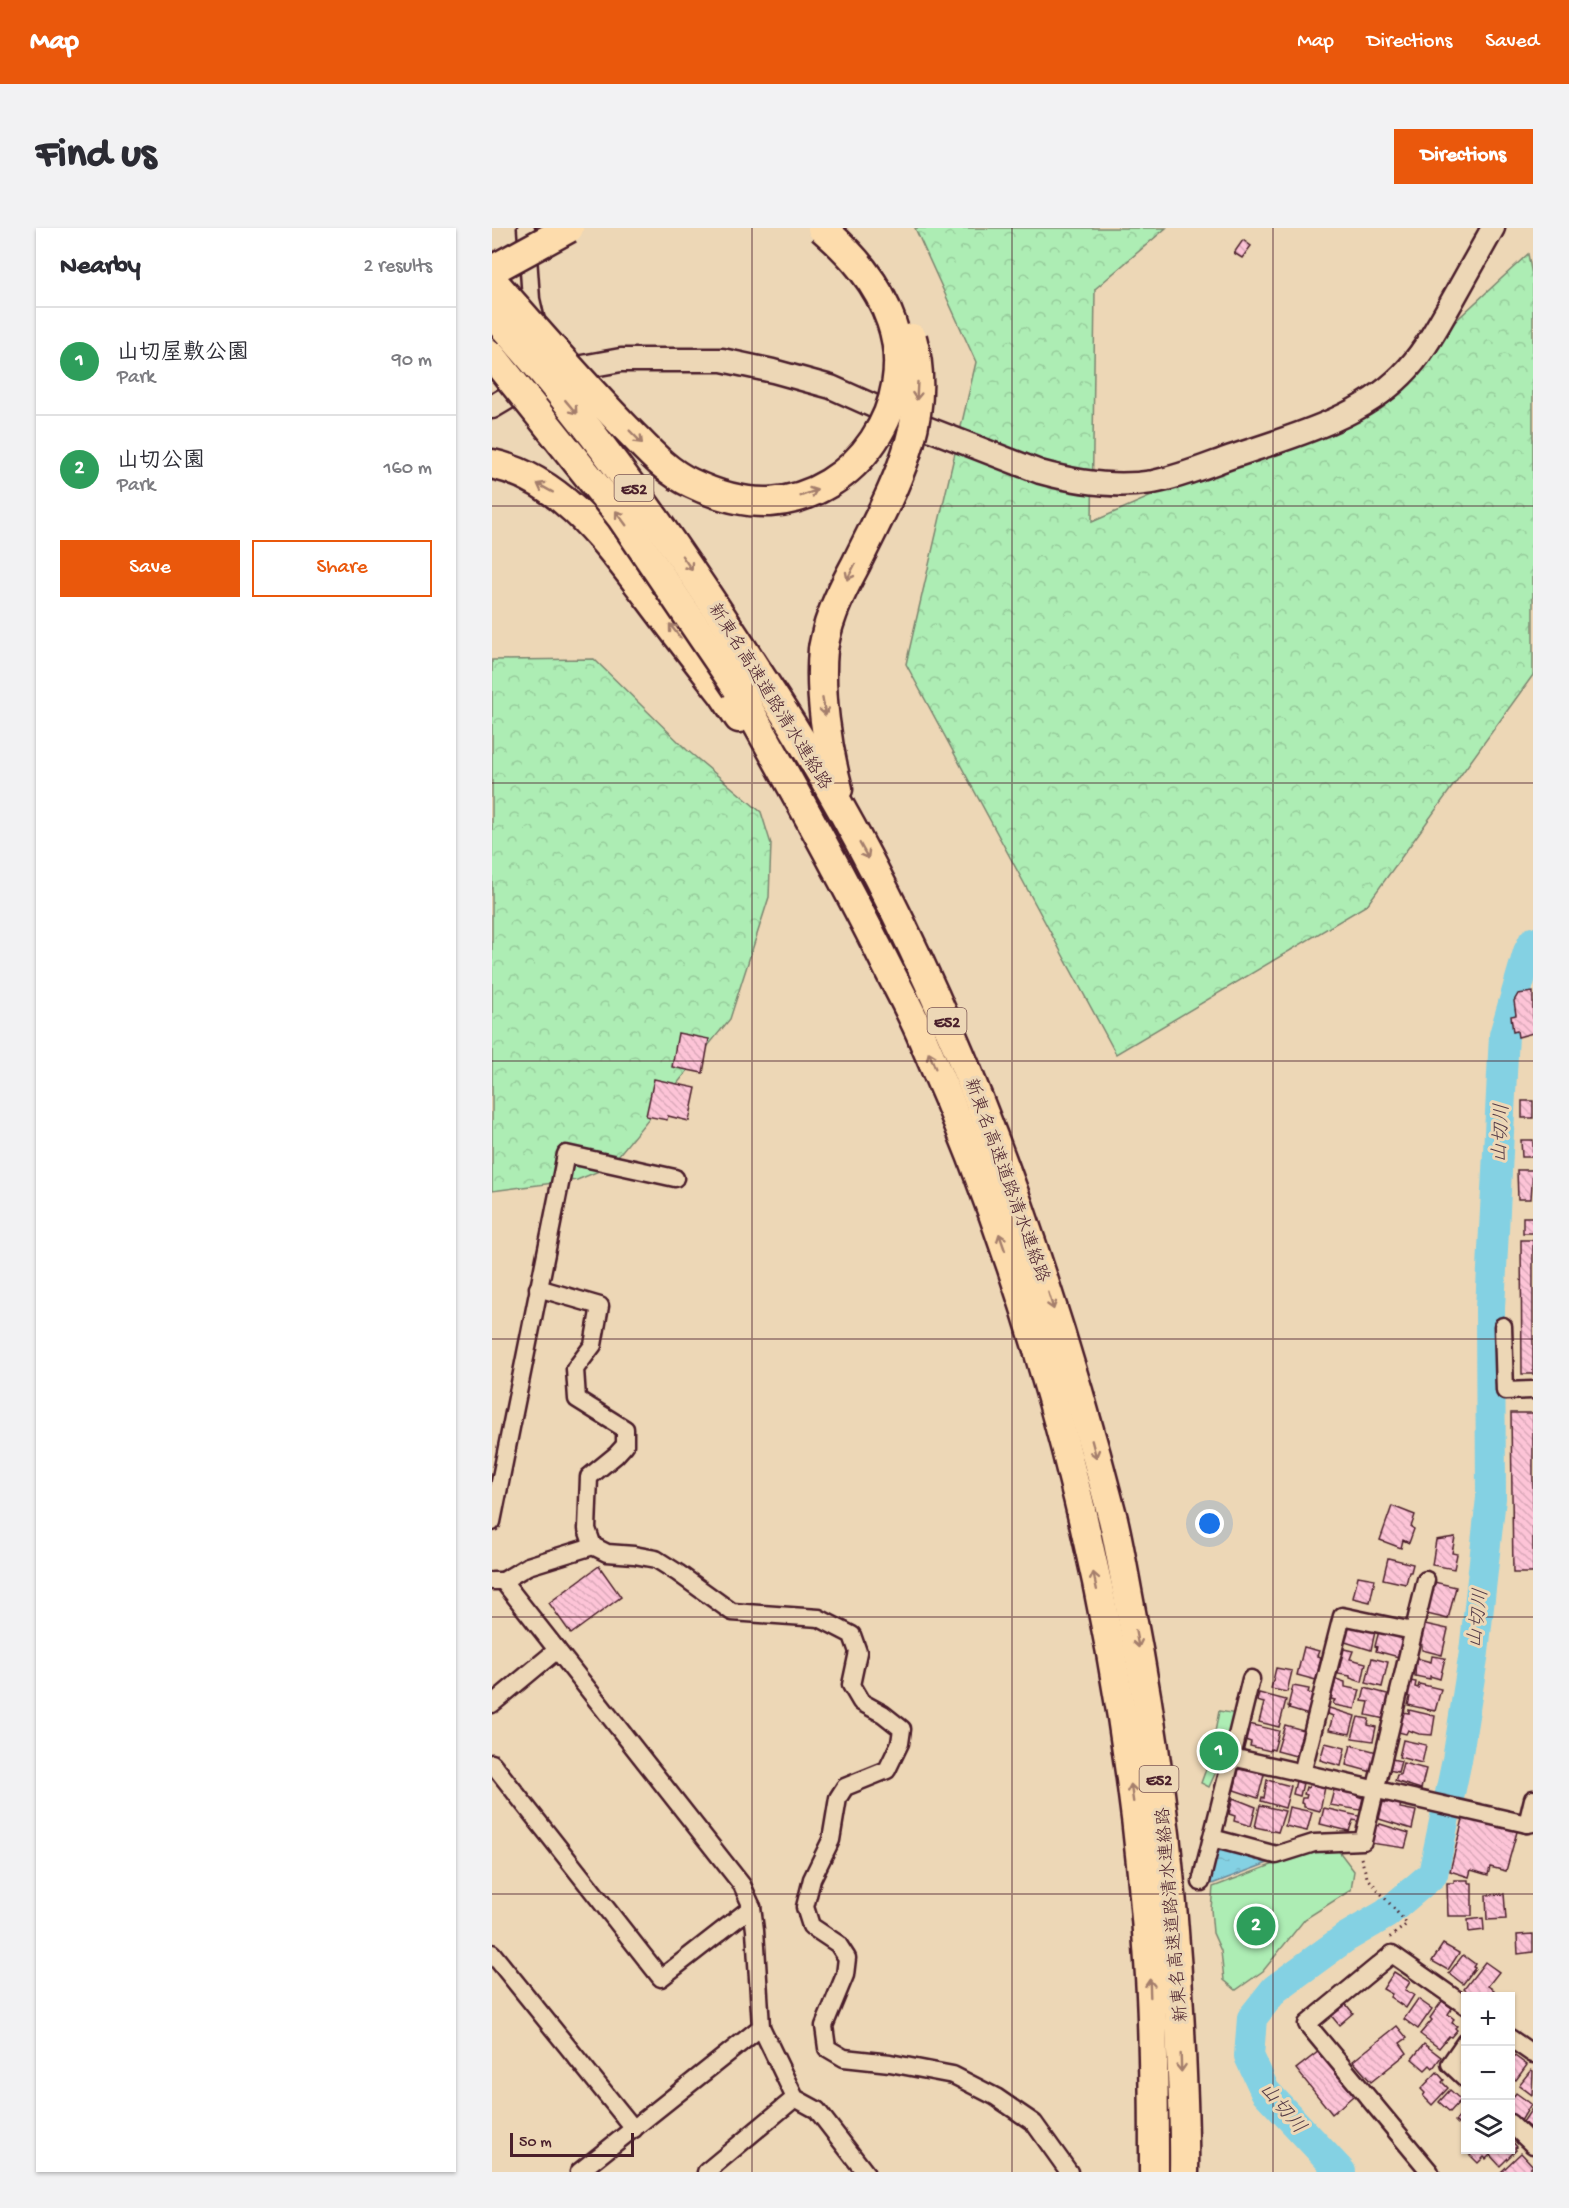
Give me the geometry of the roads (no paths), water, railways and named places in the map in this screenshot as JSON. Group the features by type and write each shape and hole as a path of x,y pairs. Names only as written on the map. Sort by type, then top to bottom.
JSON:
{"highway":[{"path":"492,253 537,228"},
{"path":"492,270 569,228"},
{"path":"492,280 595,396 662,465 689,482 718,495 742,501 771,502 798,497 826,486 846,472 868,451 882,429 894,399 898,372 892,323 867,273 842,245 822,228"},
{"path":"845,228 876,260 905,311 914,345 918,380 916,420 908,455 836,606 823,649 822,696 835,776 846,818"},
{"name":"新東名高速道路清水連絡路","path":"492,314 578,416 641,498 700,583 740,685 846,884 924,1040 982,1183 1052,1398 1084,1528 1114,1672 1135,1811 1150,1974 1154,2172"},
{"name":"新東名高速道路清水連絡路","path":"492,356 621,517 740,685 795,727 880,880 920,963 980,1100 1045,1281 1080,1393 1114,1523 1143,1670 1155,1743 1178,1972 1184,2172"},
{"path":"492,464 509,468 559,496 600,535 740,685"}],"street":[{"path":"526,228 531,299 549,374"},
{"path":"492,407 549,374 621,360 722,360 831,387 898,417 1052,475 1097,483 1153,482 1177,476 1312,429 1377,397 1401,377 1416,360 1493,228"},
{"path":"492,1522 566,1154 675,1178"},
{"path":"538,1288 600,1306 593,1345 575,1369 577,1399 626,1429 626,1444 589,1477 587,1529 593,1546"},
{"path":"1503,1326 1505,1391 1533,1390"},
{"path":"865,2172 817,2110 795,2098 761,2027 752,1907 742,1885 557,1650 497,1581 528,1566 593,1546 607,1553 656,1559 732,1612 819,1618 852,1635 858,1652 851,1685 861,1702 884,1714 902,1729 900,1743 887,1770 845,1787 838,1798 831,1840 812,1879 805,1907 811,1926 838,1944 847,1958 845,1975 824,2026 827,2048 844,2058 890,2063 952,2075 996,2097 1034,2123 1069,2172"},
{"path":"1212,1838 1275,1855 1314,1843 1362,1841 1426,1580"},
{"path":"1302,1773 1342,1616 1413,1631"},
{"path":"492,1704 557,1650"},
{"path":"1201,1882 1251,1679"},
{"path":"1232,1757 1530,1823 1533,1798"},
{"path":"492,1763 661,1978 752,1907"},
{"path":"492,1953 634,2129"},
{"path":"1430,2172 1307,2024 1392,1954 1461,2002"},
{"path":"579,2172 761,2027"},
{"path":"1515,2041 1533,2054"},
{"path":"1461,2048 1450,2064 1461,2074"},
{"path":"705,2172 795,2098"},
{"path":"1515,2128 1533,2145"}],"water":[{"path":"1224,1848 1273,1861 1209,1885 1215,1854"}],"waterway":[{"name":"山切川","path":"1341,2172 1265,2091 1249,2056 1252,2018 1275,1989 1345,1938 1386,1914 1433,1874 1457,1760 1474,1652 1491,1498 1490,1308 1504,1035 1533,942"}],"place":[{"name":"山切屋敷公園","path":"1219,1751"},
{"name":"山切公園","path":"1256,1926"}]}
